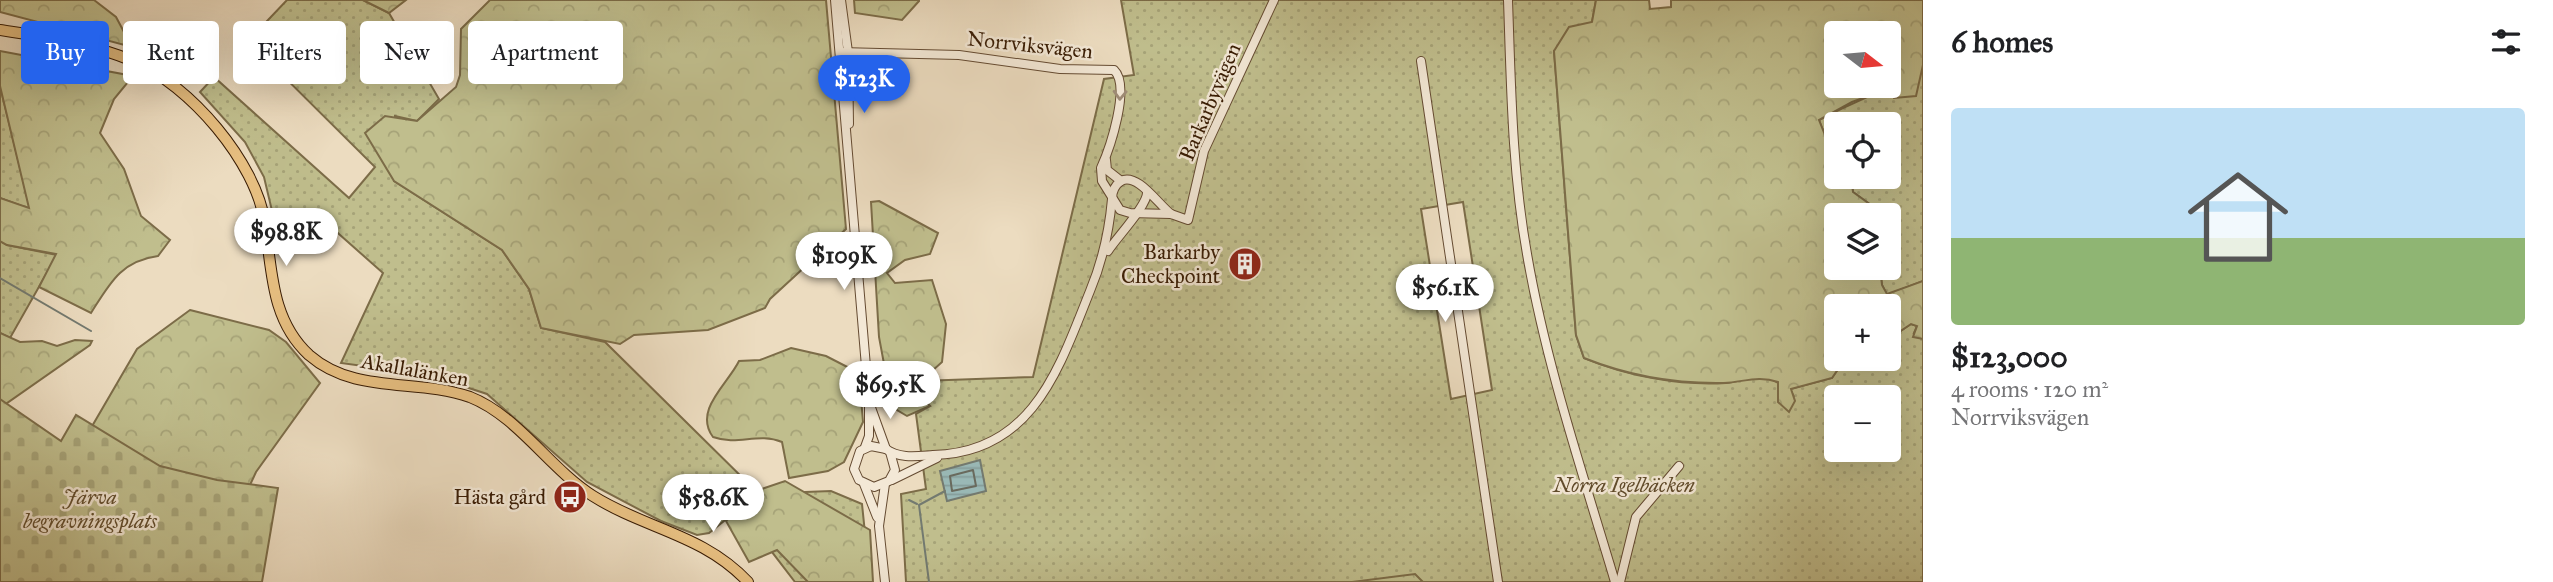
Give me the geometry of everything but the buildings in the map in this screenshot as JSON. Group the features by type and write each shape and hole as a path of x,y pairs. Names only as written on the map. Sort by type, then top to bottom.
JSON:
{"main road":[{"name":"Akallalänken","path":"0,30 83,44 136,62 165,80 213,123 233,147 260,197 276,303 284,323 317,361 360,381 448,391 472,398 500,416 568,479 592,495 696,542 729,563 748,582"}],"street":[{"name":"Barkarbyvägen","path":"1171,214 1188,220 1204,151 1274,0"},
{"path":"1508,0 1513,135 1527,255 1560,395 1617,582"},
{"path":"837,1 844,52 850,179"},
{"path":"837,1 835,51 850,179 869,402 869,436 866,447 856,456 853,469 864,484 879,526 885,582"},
{"path":"843,111 844,52"},
{"name":"Norrviksvägen","path":"844,52 959,55 1073,69 1114,70 1119,75 1123,95 1101,168 1102,181 1112,196"},
{"path":"1422,61 1497,582"},
{"path":"1105,159 1107,170 1121,181 1138,181 1171,214"},
{"name":"Norrviksvägen","path":"888,451 909,456 942,455 978,446 1007,431 1044,396 1060,366 1104,256 1111,225 1112,196 1121,181"},
{"name":"Norrviksvägen","path":"1104,256 1144,205 1146,190"},
{"path":"1112,196 1120,210 1171,214"},
{"path":"1454,289 1473,291"},
{"path":"869,402 895,464 887,483 879,526"},
{"path":"866,447 876,446 888,451"},
{"name":"Norrviksvägen","path":"887,483 942,455"},
{"path":"1617,582 1636,517 1679,466"},
{"path":"864,484 874,487 887,483"}],"green space":[{"path":"0,0 94,0 116,17 123,30 123,45 109,41 109,21 34,21 0,12"},
{"path":"287,0 363,0 389,13 394,21 360,21 360,84 430,84 439,99 417,121 395,116 394,181 502,250 529,289 541,328 605,342 756,491 739,508 805,492 831,491 862,504 870,582 795,582 739,509 709,533 697,535 661,521 587,482 487,394 429,375 341,363 383,273 331,227 273,215 264,177 245,142 200,92 207,84 219,84 219,81 349,198 375,167 291,84 346,84 346,21 267,21"},
{"path":"363,0 406,0 389,13"},
{"path":"490,0 826,0 846,229 770,299 765,308 708,330 634,335 620,344 541,328 529,289 502,250 394,181 365,133 385,116 417,121 456,87 460,75 461,29 468,22 468,84 623,84 623,21 469,21"},
{"path":"854,0 919,1 902,20 855,13"},
{"name":"Norra Igelbäcken","path":"1121,0 1596,0 1592,22 1554,51 1576,335 1584,358 1636,375 1690,383 1726,383 1763,377 1780,384 1794,397 1790,389 1832,378 1837,371 1901,371 1901,331 1911,324 1917,326 1914,333 1923,332 1923,582 906,582 901,494 926,489 916,414 930,406 916,392 921,381 1033,377 1104,79 1134,75","holes":["1463,202 1492,390 1451,399 1421,209"]},
{"path":"1596,0 1649,0 1650,9 1671,7 1671,0 1923,0 1923,65 1916,96 1901,97 1901,21 1824,21 1824,98 1863,98 1834,112 1824,112 1824,117 1819,120 1824,132 1824,189 1853,189 1868,203 1824,203 1824,280 1881,280 1887,294 1824,294 1824,371 1837,371 1832,378 1791,389 1795,401 1789,412 1778,402 1778,382 1771,380 1724,383 1670,380 1618,370 1584,358 1576,335 1554,51 1569,27 1592,22"},
{"path":"0,51 21,55 21,84 109,84 109,71 123,74 123,84 126,84 114,99 100,133 124,169 141,216 170,240 158,256 135,263 118,275 91,313 39,287 56,254 7,245 0,241 0,198 29,208 0,86"},
{"path":"1923,65 1923,281 1886,294 1881,280 1901,280 1901,203 1868,203 1853,189 1901,189 1901,112 1836,112 1864,98 1901,98 1901,79"},
{"path":"0,86 30,209 0,198"},
{"path":"1824,118 1824,133 1819,120"},
{"path":"879,201 938,233 930,254 905,260 887,273 895,283 932,280 946,324 942,362 921,381 916,392 930,406 907,416 892,407 879,337 871,202"},
{"path":"0,241 7,245 57,255 10,338 0,333"},
{"path":"1923,281 1923,339 1913,337 1917,326 1911,324 1901,331 1901,294 1887,294"},
{"path":"190,310 269,330 286,342 320,383 256,472 250,485 199,504 91,428 137,349"},
{"path":"0,333 20,342 42,341 57,346 75,340 92,341 0,408"},
{"path":"791,348 826,356 859,373 863,422 844,462 828,471 789,478 782,442 765,438 731,440 713,437 707,417 714,398 739,361 760,360"},
{"name":"Järva begravningsplats","path":"0,399 61,441 76,415 160,466 217,480 278,488 262,582 0,582"},
{"path":"785,481 870,530 873,582 808,582 777,550 749,562 726,521 756,491"},
{"path":"1415,574 1423,582 1352,582"}],"water":[{"path":"980,460 986,491 947,501 940,471"}],"waterway":[{"path":"0,278 91,331"},
{"path":"929,582 919,505 945,491"},
{"path":"909,500 917,504"}],"place":[{"name":"Barkarby Checkpoint","path":"1245,264"},
{"name":"Hästa gård","path":"570,497"}]}
